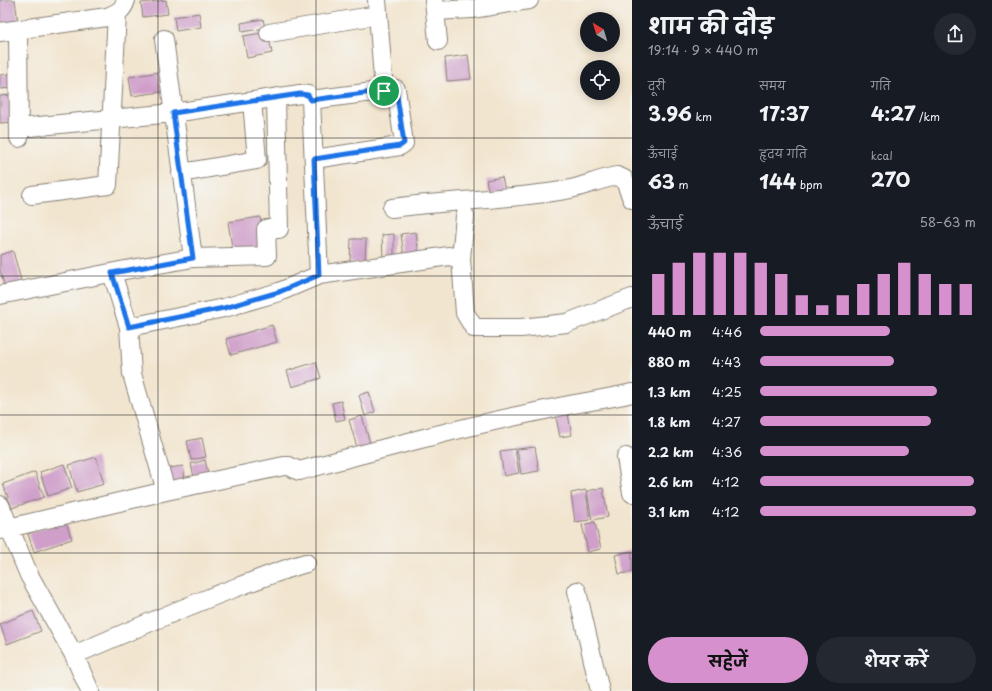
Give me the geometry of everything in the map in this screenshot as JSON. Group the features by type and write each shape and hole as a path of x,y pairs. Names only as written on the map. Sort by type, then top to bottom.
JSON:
{"street":[{"path":"438,41 434,6 472,9 529,0"},
{"path":"0,32 107,17 122,7"},
{"path":"32,195 108,185 122,7"},
{"path":"269,33 377,7 384,91"},
{"path":"18,30 19,133 112,119 173,113 306,94 310,96 319,275"},
{"path":"164,39 193,258"},
{"path":"311,100 396,89 404,143 400,146 314,159"},
{"path":"0,296 193,258 267,256 266,229 279,229 276,98"},
{"path":"181,173 257,160 252,101"},
{"path":"256,146 277,146"},
{"path":"392,208 560,191 608,178 626,175 626,183 632,199"},
{"path":"465,216 461,259 465,313 474,328 521,328 567,323 632,298"},
{"path":"129,327 224,308 279,292 319,275 449,256 461,259"},
{"path":"112,273 129,327 132,374 166,491"},
{"path":"4,529 166,491 284,466 289,466 299,471 413,440 546,409 608,399 632,393"},
{"path":"626,457 632,493"},
{"path":"0,505 4,529 74,655 90,691"},
{"path":"74,655 217,594 269,574 306,563"},
{"path":"577,591 600,691"}],"building":[{"path":"0,0 15,0 18,22 0,24"},
{"path":"166,0 168,14 143,17 141,3"},
{"path":"199,13 201,27 176,31 174,17"},
{"path":"263,19 265,28 242,32 241,23"},
{"path":"268,32 272,53 247,58 243,36"},
{"path":"468,55 471,79 447,81 445,58"},
{"path":"159,72 161,92 132,96 129,77"},
{"path":"10,74 11,88 0,89 0,75"},
{"path":"10,95 14,122 0,123 0,96"},
{"path":"502,177 505,190 489,193 486,180"},
{"path":"260,217 264,249 233,253 228,222"},
{"path":"416,232 419,256 404,258 401,234"},
{"path":"394,234 394,257 383,258 382,235"},
{"path":"351,239 366,239 365,263 350,263"},
{"path":"13,251 22,284 5,288 0,270 0,255"},
{"path":"272,325 277,342 231,355 226,339"},
{"path":"316,362 321,378 292,387 287,371"},
{"path":"369,392 375,412 365,416 359,395"},
{"path":"341,401 345,419 336,421 332,403"},
{"path":"567,409 572,435 560,437 555,412"},
{"path":"362,416 371,447 358,451 349,420"},
{"path":"202,438 206,457 191,460 187,441"},
{"path":"535,447 539,471 521,474 517,449"},
{"path":"515,449 519,473 504,476 500,451"},
{"path":"96,457 104,484 77,492 69,465"},
{"path":"205,460 209,478 195,481 191,464"},
{"path":"64,464 72,488 48,496 40,472"},
{"path":"183,466 186,485 166,488 163,469"},
{"path":"35,472 44,497 12,508 3,484"},
{"path":"603,488 608,517 592,520 587,491"},
{"path":"586,490 590,520 575,522 571,493"},
{"path":"65,520 72,539 34,552 28,534"},
{"path":"595,522 601,549 588,552 582,525"},
{"path":"632,551 632,572 619,574 615,555"},
{"path":"33,611 41,631 7,644 0,624"}],"route":[{"path":"396,89 404,143 400,146 314,159 319,275 279,292 224,308 129,327 112,273 193,258 173,113 300,94 310,96 311,100 384,91 396,89"}]}
